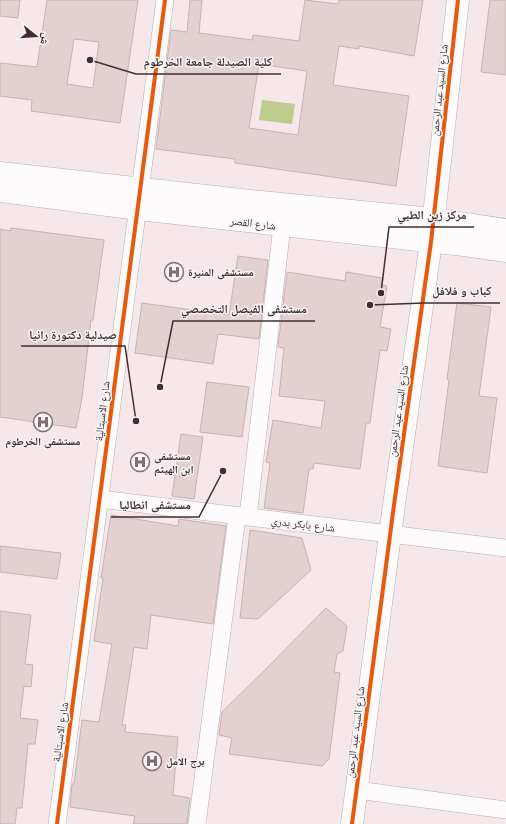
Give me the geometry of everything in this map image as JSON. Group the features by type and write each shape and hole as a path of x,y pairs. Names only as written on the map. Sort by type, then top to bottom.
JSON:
{"main road":[{"name":"شارع السيد عبد الرحمن","path":"352,824 390,535 431,242 458,0"},
{"name":"شارع القصر","path":"0,173 282,226 506,251"},
{"name":"شارع القصر","path":"0,191 139,199 260,202 433,219 506,230"}],"street":[{"name":"شارع الاسبتالية","path":"56,824 165,0"},
{"path":"197,824 243,517 282,226"},
{"name":"شارع بابكر بدري","path":"100,499 506,548"},
{"path":"357,790 506,810"}],"shaded area":[{"path":"262,100 295,104 292,124 259,120"}],"building":[{"path":"0,0 20,0 18,18 0,16"},
{"path":"47,0 138,0 120,123 31,111 32,100 0,96 0,63 37,67","holes":["74,39 99,42 93,88 67,84"]},
{"path":"190,0 202,0 199,33 252,40 253,35 299,41 305,0 338,4 339,0 423,0 414,56 359,46 359,49 339,46 333,85 409,96 396,186 235,163 235,159 156,149 171,30 187,32","holes":["259,64 307,71 298,135 249,128"]},
{"path":"490,0 506,0 506,75 481,72"},
{"path":"11,228 104,240 93,320 91,320 82,398 76,428 0,417 0,229 11,231"},
{"path":"238,256 268,260 259,339 218,334 213,364 135,353 142,303 229,315"},
{"path":"287,272 345,281 346,272 383,278 381,285 387,286 380,327 391,329 387,351 380,350 370,423 366,423 360,469 314,463 313,469 309,469 303,513 264,508 270,463 266,462 273,420 321,428 325,401 279,396 284,348 278,347"},
{"path":"457,303 491,307 479,396 497,398 487,473 438,466"},
{"path":"207,382 249,387 242,437 200,432"},
{"path":"181,434 203,437 194,499 172,496"},
{"path":"111,515 178,526 179,519 226,526 213,624 151,615 147,649 134,647 122,725 126,725 125,732 178,737 173,795 190,798 187,824 133,824 135,816 70,807 82,720 99,722 112,644 94,641 103,578 101,578"},
{"path":"250,530 302,538 311,570 258,619 240,618"},
{"path":"0,546 61,553 57,579 0,572"},
{"path":"326,608 347,626 343,651 337,654 334,672 340,673 329,759 322,766 229,754 232,738 219,735 222,712"},
{"path":"0,611 31,615 25,664 33,665 31,687 24,686 20,718 38,720 35,744 28,744 22,808 17,808 15,824 0,824"}],"cycle path":[{"path":"57,824 165,0"},
{"path":"352,824 394,505 431,242 458,0"}],"place":[{"name":"كلية الصيدلة جامعة الخرطوم","path":"90,60"},
{"name":"مستشفى المنيرة","path":"174,272"},
{"name":"مركز زين الطبي","path":"381,293"},
{"name":"كباب و فلافل","path":"370,305"},
{"name":"مستشفى الفيصل التخصصي","path":"160,387"},
{"name":"صيدلية دكتورة رانيا","path":"136,421"},
{"name":"مستشفى الخرطوم","path":"43,422"},
{"name":"مستشفى ابن الهيثم","path":"140,462"},
{"name":"مستشفى انطاليا","path":"223,471"},
{"name":"برج الامل","path":"152,761"}]}
